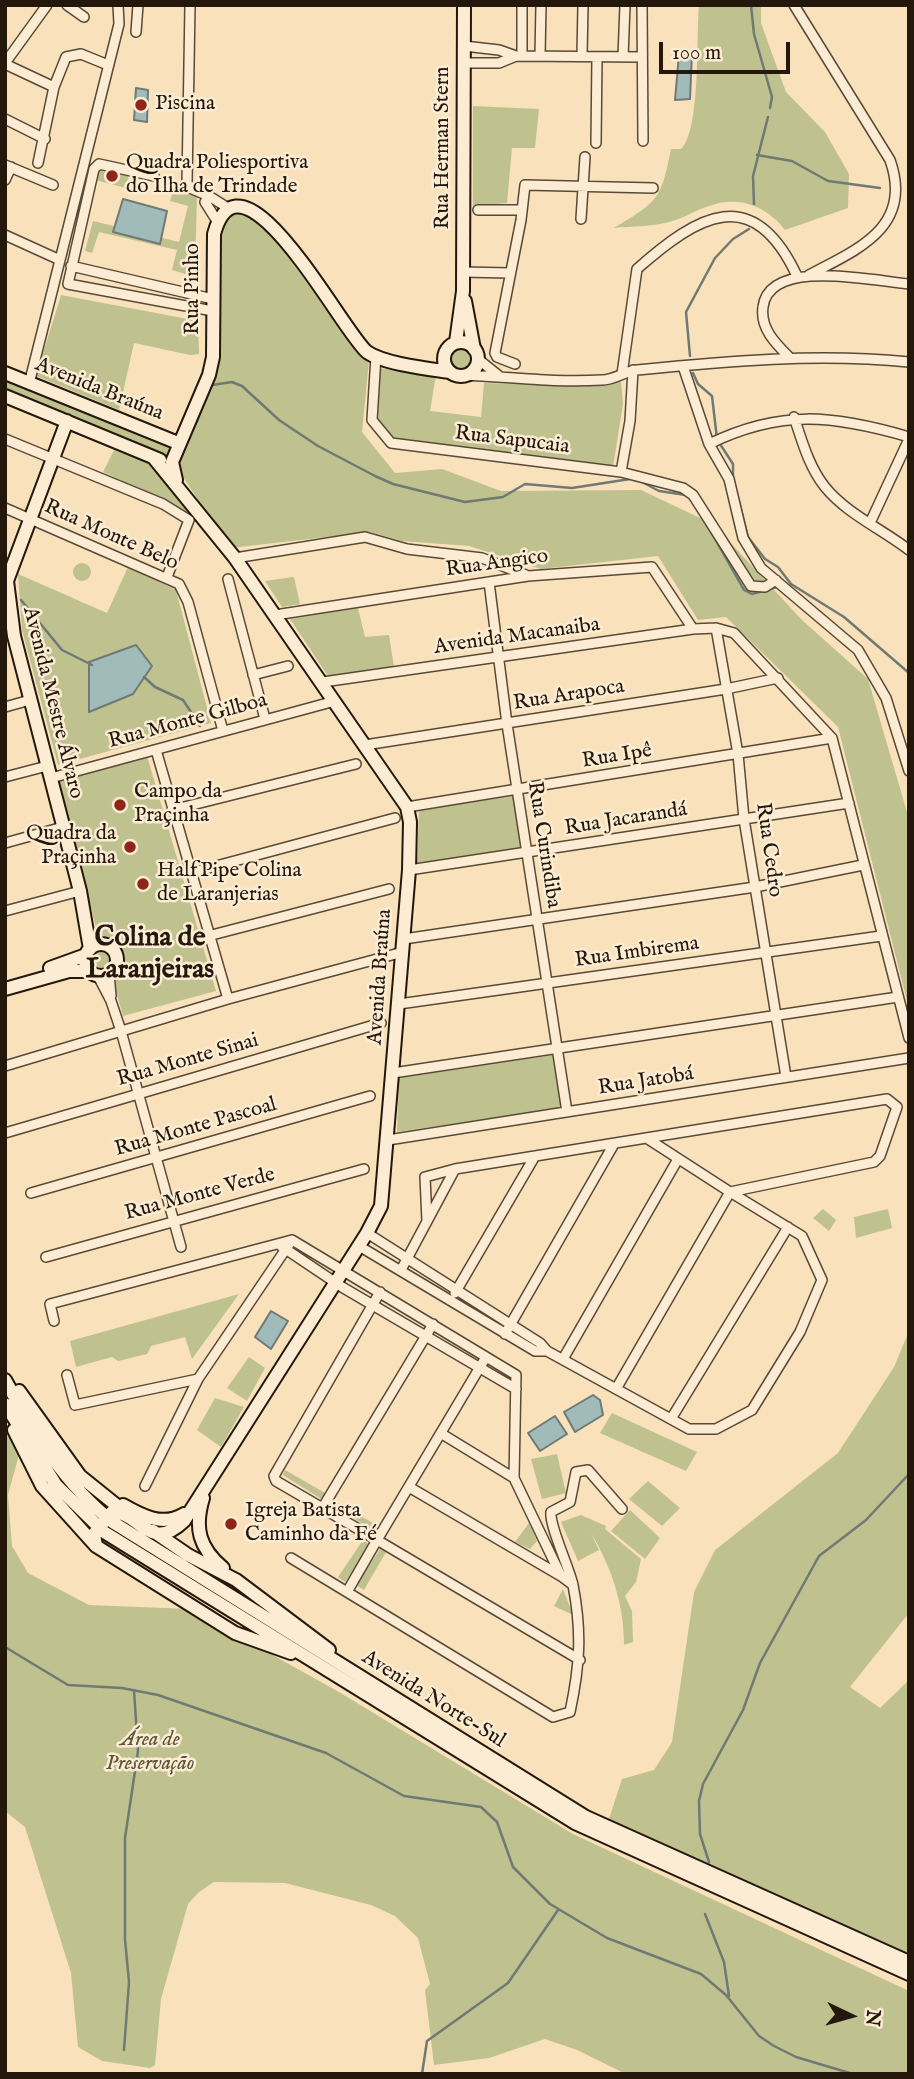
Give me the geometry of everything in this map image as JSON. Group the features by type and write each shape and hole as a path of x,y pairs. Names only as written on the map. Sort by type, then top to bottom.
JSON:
{"street":[{"path":"47,5 5,64 54,87"},
{"path":"67,5 84,17"},
{"path":"29,384 118,24 118,5"},
{"path":"136,32 138,5"},
{"path":"190,5 186,174 190,188 229,208 241,205 255,210 284,239 367,352 464,375 539,381 606,380 633,370 789,357 845,356 909,362"},
{"name":"Rua Herman Stern","path":"456,342 463,291 464,5"},
{"path":"519,56 522,5"},
{"path":"540,56 541,5"},
{"path":"582,57 583,5"},
{"path":"623,57 625,5"},
{"path":"642,5 643,141"},
{"path":"794,5 890,160 899,184 895,212 888,226 863,248 809,275"},
{"path":"464,46 499,50 519,56 641,57"},
{"path":"38,163 54,87 66,57 81,54 108,65"},
{"path":"464,63 499,63 519,56"},
{"path":"596,143 597,57"},
{"path":"5,119 45,139"},
{"path":"581,219 585,157"},
{"path":"155,176 99,164 94,169 71,266 70,286 213,305"},
{"path":"5,180 8,166 53,185"},
{"path":"514,364 497,357 495,353 526,184 653,187"},
{"path":"207,199 217,221"},
{"name":"Rua Pinho","path":"172,462 212,365 214,234 217,221 229,208"},
{"path":"478,210 522,210"},
{"path":"622,374 637,269 673,237 708,220 745,218 776,240 797,276"},
{"path":"5,235 60,260"},
{"path":"71,266 213,305"},
{"path":"463,272 510,273"},
{"path":"789,357 768,334 762,312 764,299 770,290 797,276 809,275 909,284"},
{"name":"Rua Herman Stern","path":"463,291 476,354"},
{"path":"418,366 444,354 456,342 464,342 500,377"},
{"path":"444,354 444,364 450,372"},
{"path":"464,375 472,371 476,354"},
{"name":"Rua Sapucaia","path":"376,356 372,420 391,443 621,472 683,488 694,495 751,586 765,587 776,580"},
{"path":"683,366 709,444 729,479 750,553 761,568 858,650 886,698 908,763"},
{"path":"621,472 630,421 633,370"},
{"name":"Avenida Braúna","path":"5,373 178,443"},
{"name":"Avenida Braúna","path":"5,396 153,457 235,558 323,682 407,807 411,822 399,1004 381,1206 367,1233 205,1491 180,1525 155,1533"},
{"path":"709,444 764,422 794,417 865,426 909,438 870,523"},
{"path":"794,417 806,452 824,486 909,550"},
{"name":"Avenida Mestre Álvaro","path":"67,421 6,580 10,637 49,772 80,891 92,950 110,948 116,957 115,968 99,973"},
{"path":"5,439 163,504 189,520 167,577"},
{"path":"153,457 172,462"},
{"name":"Avenida Braúna","path":"172,462 173,475 180,488"},
{"name":"Rua Monte Belo","path":"5,508 178,584 188,602 223,731"},
{"path":"235,558 371,537 407,549 482,558 528,576"},
{"name":"Rua Angico","path":"275,615 528,576 652,567 693,629"},
{"path":"228,579 265,719"},
{"name":"Rua Curindiba","path":"489,582 507,724 567,1112"},
{"path":"716,628 734,633 832,738 909,1038"},
{"name":"Avenida Macanaiba","path":"323,682 693,629 716,628"},
{"name":"Rua Cedro","path":"716,628 738,754 744,819 786,1077"},
{"path":"253,675 288,666"},
{"name":"Rua Arapoca","path":"365,745 726,689 778,678"},
{"path":"5,707 30,700"},
{"name":"Rua Monte Gilboa","path":"5,777 49,772 156,750 335,701"},
{"name":"Rua Ipê","path":"407,807 832,738"},
{"path":"156,750 228,999"},
{"path":"172,810 356,764"},
{"name":"Rua Jacarandá","path":"409,870 849,803"},
{"path":"190,873 395,818"},
{"path":"5,843 63,827"},
{"path":"5,1066 403,945 537,920 755,887 863,865"},
{"path":"208,936 389,889"},
{"path":"5,911 80,891"},
{"name":"Rua Imbirema","path":"399,1004 881,936"},
{"path":"5,980 92,950 121,1031 181,1247"},
{"path":"5,989 69,971 99,973"},
{"path":"393,1073 898,997"},
{"name":"Rua Monte Sinai","path":"5,1133 381,1023"},
{"name":"Rua Jatobá","path":"388,1140 909,1058"},
{"name":"Rua Monte Pascoal","path":"31,1193 370,1096"},
{"path":"427,1223 425,1177 455,1169 887,1099 896,1103 897,1113 880,1156 874,1162 730,1192 616,1389"},
{"path":"367,1233 456,1290 535,1351 547,1351 563,1359 689,1429 716,1429 752,1410 800,1332 822,1280 802,1236 648,1139"},
{"path":"507,1330 614,1144"},
{"path":"450,1300 535,1156"},
{"path":"563,1359 678,1159"},
{"name":"Rua Monte Verde","path":"46,1257 175,1219 364,1169"},
{"path":"401,1270 455,1169"},
{"path":"671,1419 788,1227"},
{"path":"145,1486 198,1379 292,1240"},
{"path":"54,1321 50,1304 292,1240 516,1376 514,1478 561,1576"},
{"path":"278,1242 336,1283 516,1389"},
{"path":"359,1245 450,1300 507,1330"},
{"path":"380,1292 274,1476 276,1481 580,1660"},
{"path":"323,1507 433,1324"},
{"path":"347,1592 486,1357"},
{"path":"67,1375 75,1405 198,1379"},
{"path":"5,1377 23,1395 72,1466 100,1493 155,1533"},
{"name":"Avenida Norte-Sul","path":"5,1377 63,1475 103,1523"},
{"path":"6,1406 18,1442 33,1472 55,1503 96,1546 235,1633 324,1667"},
{"name":"Avenida Norte-Sul","path":"6,1406 56,1485 103,1523 255,1619 324,1667 597,1835 909,1974"},
{"path":"442,1434 514,1478"},
{"path":"291,1558 553,1717 570,1712 580,1660 580,1620 564,1553 549,1521 551,1512 570,1502 576,1472 588,1470 622,1508"},
{"path":"409,1487 573,1585"},
{"name":"Avenida Braúna","path":"205,1491 198,1519 201,1542 208,1554 236,1580"},
{"path":"100,1493 159,1520 172,1520 195,1505"},
{"path":"96,1546 93,1536 112,1512 118,1512 251,1590 362,1679"},
{"path":"216,1621 225,1622 243,1631 255,1619 260,1602 251,1590"},
{"name":"Avenida Norte-Sul","path":"255,1619 362,1679 607,1828 909,1962"}],"green space":[{"path":"699,5 761,5 761,23 786,92 825,132 849,174 848,208 785,230 761,209 741,202 709,206 662,224 614,228 656,197 664,179 671,149 681,149 687,139 695,103"},
{"path":"473,106 539,109 535,148 512,148 507,203 473,206"},
{"name":"Quadra Poliesportiva do Ilha de Trindade","path":"99,166 129,173 126,188 95,180"},
{"path":"174,188 197,192 195,277 172,270 177,250 99,232 92,253 85,251 93,221 179,242 188,206 170,201"},
{"path":"233,209 259,220 369,361 362,432 395,473 442,469 501,491 641,490 713,524 802,620 868,679 909,819 909,1009 838,727 726,617 698,620 658,556 541,569 469,546 402,541 370,532 231,548 174,464 214,368 220,334 218,232"},
{"path":"61,295 198,321 199,354 190,355 134,343 119,410 36,376"},
{"path":"457,346 465,346 472,353 472,361 465,368 457,368 450,361 450,353"},
{"path":"378,368 436,375 430,411 481,417 484,383 553,385 621,381 623,404 613,467 398,442 377,425"},
{"path":"5,377 172,448 167,457 5,389"},
{"path":"114,450 155,466 195,520 171,504 103,472"},
{"path":"82,563 88,566 91,572 88,578 82,581 76,578 73,572 76,566"},
{"path":"128,567 176,590 211,723 58,765 22,630 18,574 107,613"},
{"path":"294,577 300,604 282,607 265,581"},
{"path":"358,608 365,637 389,635 394,667 328,676 290,619"},
{"path":"147,756 216,991 123,1016 113,981 124,966 118,944 99,939 58,782"},
{"path":"514,796 521,849 417,864 419,810"},
{"path":"102,949 110,953 114,961 110,969 102,973 94,969 90,961 94,953"},
{"path":"553,1055 561,1108 397,1132 399,1078"},
{"path":"823,1209 836,1220 829,1231 813,1218"},
{"path":"888,1209 892,1228 856,1238 854,1217"},
{"path":"239,1294 192,1359 185,1337 151,1346 147,1354 118,1361 112,1357 76,1367 70,1341"},
{"path":"909,1331 909,1613 850,1687 880,1708 909,1680 909,1957 643,1839 609,1819 622,1779 654,1770 672,1742 694,1592 715,1550 838,1453 894,1367"},
{"path":"249,1357 265,1368 247,1401 227,1388"},
{"path":"215,1398 244,1407 221,1447 197,1430"},
{"path":"612,1413 697,1452 686,1471 600,1433"},
{"name":"Área de Preservação","path":"5,1426 20,1451 8,1495 12,1546 28,1573 89,1605 190,1609 339,1692 573,1834 909,1991 909,2074 626,2074 577,2050 545,2039 489,2058 434,2065 425,1990 430,1984 418,1938 395,1916 371,1905 285,1883 214,1882 188,1904 161,1999 155,2065 150,2068 102,2061 78,2047 71,1973 25,1827 5,1811"},
{"path":"557,1454 566,1493 542,1499 531,1459"},
{"path":"285,1470 327,1494 323,1500 283,1475"},
{"path":"648,1481 680,1508 662,1526 629,1499"},
{"path":"338,1503 380,1527 377,1532 335,1508"},
{"path":"630,1510 660,1538 645,1559 611,1531"},
{"path":"581,1515 606,1526 605,1529 641,1559 636,1582 625,1596 632,1611 633,1642 624,1645 622,1616 615,1587 605,1560 591,1533 599,1550 578,1561 561,1522"},
{"path":"529,1523 537,1541 530,1549 515,1542"},
{"path":"363,1540 370,1545 345,1582 338,1577"},
{"path":"380,1549 386,1552 364,1590 356,1585"},
{"path":"563,1589 573,1615 554,1606"}],"water":[{"path":"692,53 690,99 675,100 679,54"},
{"name":"Piscina","path":"136,88 148,90 147,122 134,120"},
{"path":"123,199 167,211 160,244 113,232"},
{"path":"136,645 152,666 133,694 89,712 89,662"},
{"path":"271,1311 288,1321 271,1349 255,1337"},
{"path":"593,1395 600,1400 603,1415 575,1432 564,1412"},
{"path":"555,1416 567,1434 540,1451 528,1433"}],"waterway":[{"path":"751,5 754,34 772,97 770,108"},
{"path":"754,204 753,176 768,117"},
{"path":"757,155 792,161 828,181 880,188"},
{"path":"690,356 686,312 715,258 733,239 749,229"},
{"path":"693,373 698,384 712,396 717,439"},
{"path":"212,385 232,382 242,386 279,420 318,446 375,476 393,484 465,502 503,497 525,484 572,488 630,479"},
{"path":"720,444 733,464 733,478"},
{"path":"640,481 659,491 686,495"},
{"path":"739,502 748,537 765,559 778,567 791,584 844,617 909,673"},
{"path":"706,523 744,590 752,594 777,587"},
{"path":"21,600 62,650 92,665"},
{"path":"144,677 155,687 183,700 200,726"},
{"path":"709,1862 700,1834 699,1801 703,1784 743,1710 760,1663 819,1556 866,1520 909,1474"},
{"path":"5,1647 68,1685 122,1688 158,1695 326,1753 404,1796 481,1807 497,1822 513,1867 550,1904 607,1938 701,1974 726,1995 759,2036 774,2046 796,2057 853,2074"},
{"path":"124,2050 129,1982 125,1939 125,1838 138,1751 134,1690"},
{"path":"422,2074 427,2041 508,1983 558,1910"},
{"path":"705,1914 724,1962 729,1996"}],"place":[{"name":"Piscina","path":"141,105"},
{"name":"Quadra Poliesportiva do Ilha de Trindade","path":"112,176"},
{"name":"Campo da Praçinha","path":"120,805"},
{"name":"Quadra da Praçinha","path":"130,847"},
{"name":"HalfPipe Colina de Laranjerias","path":"143,884"},
{"name":"Igreja Batista Caminho da Fé","path":"231,1524"}],"district":[{"name":"Colina de Laranjeiras","path":"150,955"}]}
